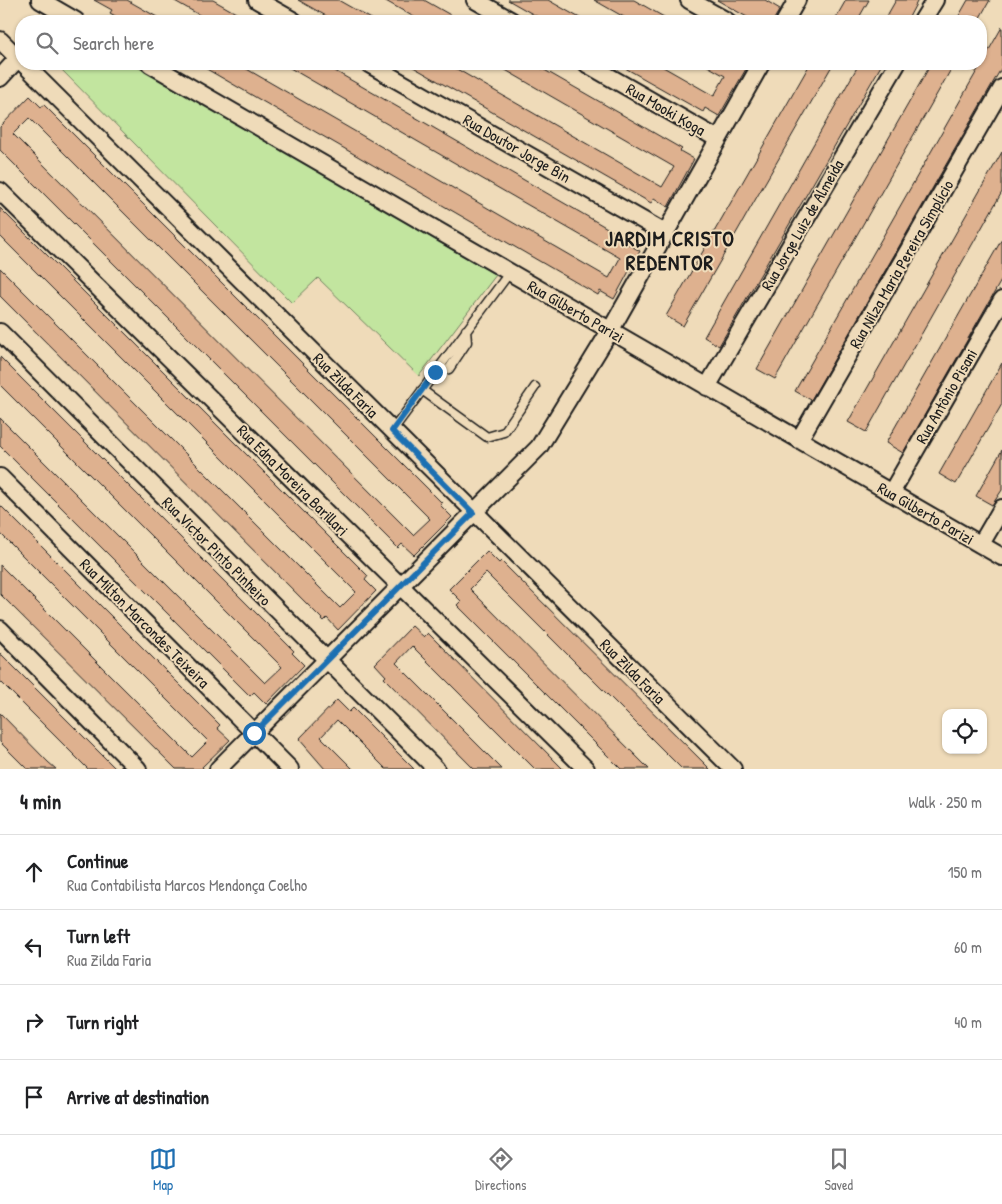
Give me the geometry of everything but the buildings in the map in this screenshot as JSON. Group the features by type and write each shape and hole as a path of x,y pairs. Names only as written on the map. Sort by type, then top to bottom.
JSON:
{"street":[{"path":"40,0 55,10"},
{"path":"257,0 283,15"},
{"path":"475,0 501,15"},
{"path":"689,0 716,15"},
{"path":"788,15 797,0"},
{"path":"926,15 935,0"},
{"name":"Rua Zilda Faria","path":"0,40 15,54"},
{"path":"0,78 15,65"},
{"name":"Rua Zilda Faria","path":"31,70 473,513 733,769"},
{"name":"Rua Gilberto Parizi","path":"160,70 1002,557"},
{"name":"Rua Doutor Jorge Bin","path":"380,70 665,233"},
{"name":"Rua Mooki Koga","path":"597,70 718,139"},
{"path":"218,769 539,448 610,330 758,70"},
{"name":"Rua Jorge Luiz de Almeida","path":"707,387 893,70"},
{"name":"Rua Nilza Maria Pereira Simplício","path":"799,440 1002,88"},
{"name":"Rua Edna Moreira Barillari","path":"0,191 586,769"},
{"name":"Rua Antônio Pisani","path":"891,493 1002,300"},
{"name":"Rua Victor Pinto Pinheiro","path":"0,332 436,769"},
{"name":"Rua Milton Marcondes Teixeira","path":"0,477 290,769"},
{"path":"981,544 1002,508"},
{"path":"0,629 138,769"}],"lane":[{"path":"392,431 510,272"},
{"path":"422,390 487,437 504,432 535,387"}],"green space":[{"path":"62,70 142,70 496,275 419,376 318,278 292,303"}],"district":[{"name":"JARDIM CRISTO REDENTOR","path":"670,250"}],"route":[{"path":"254,733 473,513 392,431 435,372"}]}
